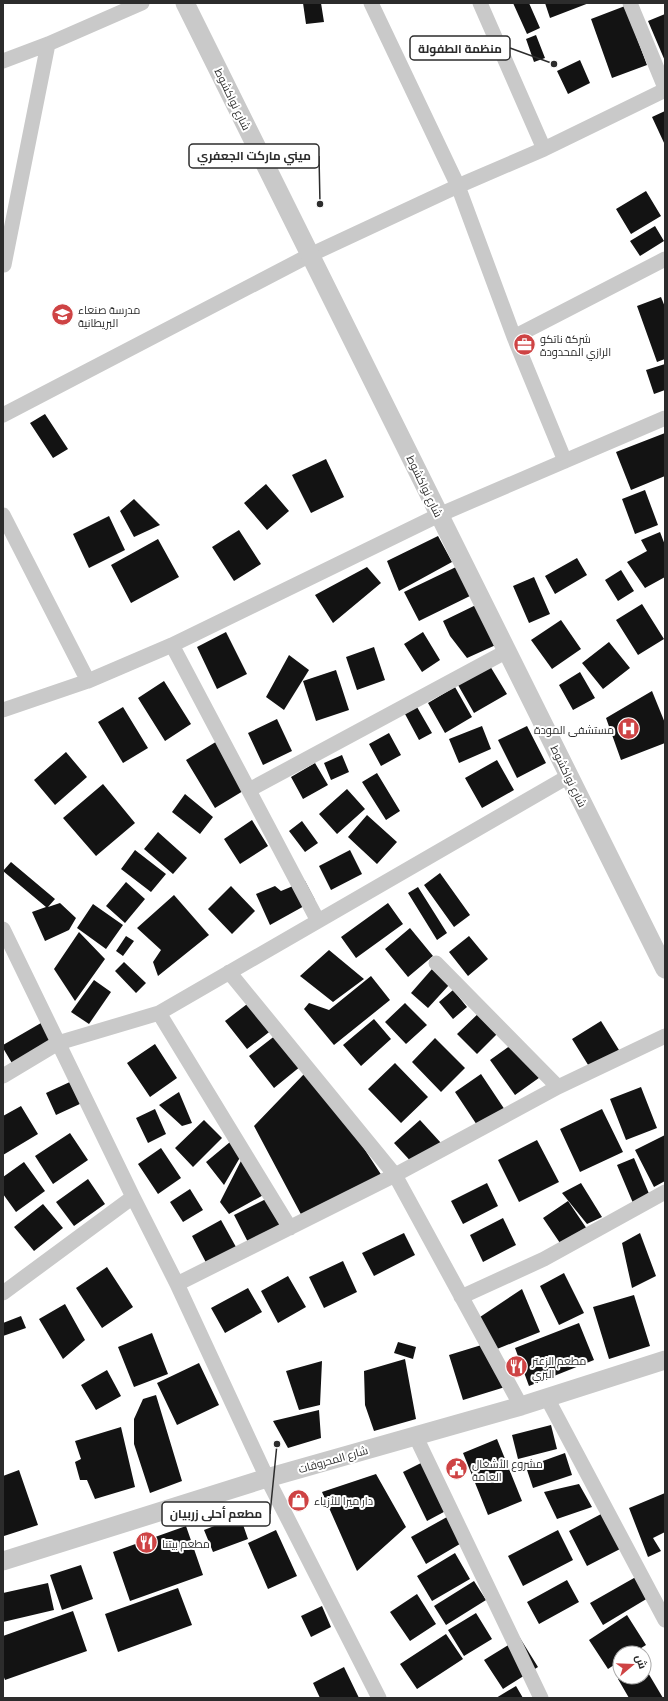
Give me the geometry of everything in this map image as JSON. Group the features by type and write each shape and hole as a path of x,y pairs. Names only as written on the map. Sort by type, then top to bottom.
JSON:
{"street":[{"path":"3,61 48,44 142,3"},
{"name":"شارع نواكشوط","path":"185,3 569,776 659,943 665,969"},
{"path":"371,3 458,186 514,337 565,461"},
{"path":"480,3 544,149"},
{"path":"3,415 310,255 458,186 544,149 665,89 630,3"},
{"path":"4,265 48,44"},
{"path":"514,337 665,259"},
{"path":"3,710 88,681 172,645 439,515 664,420"},
{"path":"3,515 88,681"},
{"path":"172,645 318,921"},
{"path":"249,790 507,651"},
{"path":"3,1076 58,1043 159,1013 569,776"},
{"path":"3,929 133,1197 177,1284 268,1478 379,1698"},
{"path":"436,963 558,1087"},
{"path":"230,972 395,1175 521,1406"},
{"path":"159,1013 290,1228"},
{"path":"177,1284 395,1175 558,1087 665,1036"},
{"path":"461,1297 544,1259 665,1192"},
{"path":"3,1293 133,1197"},
{"name":"شارع المحروقات","path":"3,1561 268,1478 521,1406 665,1360"},
{"path":"547,1398 665,1620"},
{"path":"415,1435 541,1698"}],"building":[{"path":"303,3 321,3 324,22 306,24"},
{"path":"513,3 529,3 540,28 527,34"},
{"path":"545,3 589,3 550,18"},
{"path":"625,6 647,65 612,78 591,19"},
{"path":"665,14 665,61 648,21"},
{"path":"536,35 545,58 534,62 526,39"},
{"path":"580,60 590,83 568,94 557,71"},
{"path":"665,111 665,145 652,117"},
{"path":"646,191 661,216 631,234 616,209"},
{"path":"655,226 664,241 640,256 630,241"},
{"path":"661,297 665,307 665,359 657,362 637,306"},
{"path":"665,364 665,390 654,394 646,370"},
{"path":"45,414 68,449 53,458 30,423"},
{"path":"665,433 665,476 631,490 616,452"},
{"path":"326,459 344,497 311,513 292,475"},
{"path":"266,484 289,511 267,530 244,503"},
{"path":"645,490 658,525 635,534 622,499"},
{"path":"134,499 160,525 134,537 120,511"},
{"path":"109,516 125,550 89,568 73,534"},
{"path":"239,530 261,564 234,581 212,547"},
{"path":"660,532 665,545 665,577 645,588 627,562 647,551 641,540"},
{"path":"438,536 452,562 399,591 387,561"},
{"path":"158,539 179,577 131,603 111,565"},
{"path":"577,558 587,575 555,594 545,576"},
{"path":"367,567 381,583 333,623 315,595"},
{"path":"456,567 470,596 419,621 404,592"},
{"path":"621,570 634,591 618,601 605,580"},
{"path":"534,577 550,614 529,623 513,586"},
{"path":"480,603 498,644 467,658 450,636 443,621"},
{"path":"642,604 664,639 638,655 616,620"},
{"path":"561,620 581,649 552,669 531,640"},
{"path":"226,632 247,674 217,689 197,647"},
{"path":"423,632 440,660 422,672 404,644"},
{"path":"609,642 630,668 603,689 582,663"},
{"path":"374,647 385,680 357,690 346,657"},
{"path":"289,655 309,670 284,710 266,697"},
{"path":"490,666 507,694 474,713 458,685"},
{"path":"336,670 349,710 316,721 303,681"},
{"path":"580,672 595,698 573,710 559,685"},
{"path":"164,681 191,724 165,741 138,698"},
{"path":"455,687 472,717 445,733 428,703"},
{"path":"652,691 665,723 665,743 621,760 606,718"},
{"path":"123,707 148,748 123,763 98,722"},
{"path":"417,707 432,733 419,740 405,714"},
{"path":"277,719 292,751 263,765 248,733"},
{"path":"482,726 491,749 459,763 449,739"},
{"path":"527,726 546,763 517,778 498,740"},
{"path":"389,733 401,755 381,766 369,744"},
{"path":"219,740 248,788 215,808 186,760"},
{"path":"66,752 87,777 55,805 34,780"},
{"path":"342,755 349,772 331,780 324,763"},
{"path":"497,760 514,790 482,808 465,778"},
{"path":"315,763 328,785 303,799 291,777"},
{"path":"377,773 400,811 386,820 362,782"},
{"path":"103,784 135,823 96,856 63,818"},
{"path":"347,789 365,809 337,834 319,814"},
{"path":"185,794 213,817 200,834 172,812"},
{"path":"367,815 397,842 377,864 348,837"},
{"path":"252,820 268,846 240,864 224,839"},
{"path":"302,821 318,843 305,852 289,831"},
{"path":"158,832 187,858 173,874 144,849"},
{"path":"135,850 166,874 151,892 121,869"},
{"path":"350,850 362,874 331,890 319,866"},
{"path":"11,862 55,899 48,907 60,903 76,918 69,930 45,941 32,912 46,907 3,871"},
{"path":"440,873 470,915 454,927 424,885"},
{"path":"305,881 315,900 270,925 256,894 275,886 281,891"},
{"path":"126,882 145,899 125,923 106,906"},
{"path":"231,886 255,911 232,934 208,909"},
{"path":"418,887 447,933 437,940 408,893"},
{"path":"174,895 209,935 158,976 153,962 161,950 137,928"},
{"path":"388,903 403,924 356,958 341,937"},
{"path":"93,904 123,925 106,949 77,928"},
{"path":"410,928 433,956 408,977 385,949"},
{"path":"79,932 105,959 75,1001 54,969"},
{"path":"126,936 134,941 123,956 116,951"},
{"path":"469,936 488,959 468,976 449,952"},
{"path":"329,950 364,979 333,1002 300,976"},
{"path":"124,962 146,983 136,993 115,971"},
{"path":"432,969 449,985 428,1008 411,993"},
{"path":"371,976 390,1000 334,1045 304,1009 309,1003 329,1010"},
{"path":"94,980 111,992 89,1024 71,1012"},
{"path":"453,990 467,1007 453,1019 439,1002"},
{"path":"255,998 277,1026 247,1049 225,1021"},
{"path":"405,1003 427,1025 406,1044 385,1022"},
{"path":"482,1010 501,1030 477,1054 457,1034"},
{"path":"374,1019 391,1039 361,1066 343,1045"},
{"path":"601,1021 619,1050 590,1068 572,1039"},
{"path":"41,1023 55,1047 16,1070 3,1048 3,1045"},
{"path":"276,1035 301,1066 274,1088 249,1056"},
{"path":"435,1038 465,1068 441,1092 412,1062"},
{"path":"518,1040 543,1075 515,1095 490,1060"},
{"path":"155,1044 177,1078 150,1097 127,1063"},
{"path":"395,1063 428,1097 401,1123 368,1089"},
{"path":"305,1073 350,1127 384,1179 304,1220 254,1126"},
{"path":"481,1074 509,1116 483,1134 455,1092"},
{"path":"72,1081 82,1103 56,1115 46,1093"},
{"path":"641,1087 657,1128 626,1140 610,1099"},
{"path":"179,1092 192,1123 182,1126 159,1105"},
{"path":"21,1106 38,1134 3,1155 3,1116"},
{"path":"155,1109 166,1134 148,1143 136,1118"},
{"path":"602,1109 623,1152 580,1172 560,1129"},
{"path":"204,1120 222,1138 193,1167 175,1148"},
{"path":"420,1120 441,1143 415,1166 394,1143"},
{"path":"70,1133 88,1160 53,1184 35,1156"},
{"path":"665,1135 665,1181 654,1187 635,1150"},
{"path":"537,1140 559,1182 519,1202 498,1160"},
{"path":"230,1142 242,1154 224,1185 206,1162"},
{"path":"161,1148 181,1178 158,1194 138,1164"},
{"path":"245,1153 267,1193 229,1214 220,1202"},
{"path":"634,1158 650,1196 633,1203 617,1165"},
{"path":"24,1162 45,1191 16,1212 3,1194 3,1177"},
{"path":"88,1179 105,1204 74,1226 56,1202"},
{"path":"487,1183 498,1206 463,1224 451,1201"},
{"path":"581,1183 602,1217 587,1224 562,1193"},
{"path":"190,1189 203,1210 183,1222 170,1202"},
{"path":"270,1197 286,1229 251,1248 234,1215"},
{"path":"568,1201 587,1229 562,1246 543,1218"},
{"path":"43,1204 63,1228 34,1251 14,1227"},
{"path":"503,1218 516,1245 483,1262 470,1235"},
{"path":"221,1220 241,1256 211,1272 192,1236"},
{"path":"404,1233 415,1255 374,1276 362,1253"},
{"path":"640,1233 656,1276 632,1288 622,1243"},
{"path":"343,1261 357,1292 324,1308 309,1277"},
{"path":"107,1267 133,1307 102,1328 76,1288"},
{"path":"564,1273 584,1313 559,1325 540,1286"},
{"path":"288,1276 306,1307 278,1323 261,1291"},
{"path":"248,1288 262,1312 225,1333 211,1308"},
{"path":"522,1289 540,1332 497,1349 480,1317"},
{"path":"634,1295 650,1346 609,1359 593,1307"},
{"path":"65,1304 85,1340 63,1359 39,1319"},
{"path":"21,1316 26,1328 3,1336 3,1323"},
{"path":"579,1323 594,1360 529,1386 515,1348"},
{"path":"152,1333 168,1374 134,1387 118,1347"},
{"path":"398,1342 416,1347 413,1359 394,1353"},
{"path":"488,1343 515,1384 463,1400 449,1355"},
{"path":"405,1359 416,1419 374,1431 365,1405 364,1371"},
{"path":"322,1361 320,1405 299,1410 286,1371"},
{"path":"199,1363 219,1405 177,1425 157,1383"},
{"path":"107,1370 121,1396 96,1410 81,1385"},
{"path":"156,1395 182,1481 150,1493 134,1444 134,1419 143,1399"},
{"path":"319,1410 321,1438 288,1448 273,1421"},
{"path":"551,1425 557,1449 518,1459 512,1435"},
{"path":"121,1427 135,1487 95,1499 87,1480 80,1480 75,1462 81,1459 75,1441"},
{"path":"497,1439 522,1501 488,1515 463,1453"},
{"path":"565,1453 572,1475 533,1488 526,1467"},
{"path":"431,1458 455,1506 427,1521 403,1472"},
{"path":"19,1470 38,1525 4,1536 3,1476"},
{"path":"376,1474 406,1527 357,1571 322,1492"},
{"path":"579,1484 592,1507 557,1519 544,1492"},
{"path":"665,1493 665,1532 653,1538 661,1551 648,1557 629,1508"},
{"path":"456,1512 470,1538 426,1564 411,1537"},
{"path":"603,1513 622,1548 587,1566 569,1531"},
{"path":"240,1516 248,1539 213,1552 204,1530"},
{"path":"186,1526 203,1575 130,1601 113,1552"},
{"path":"276,1530 297,1576 268,1589 248,1543"},
{"path":"558,1530 573,1560 523,1586 508,1556"},
{"path":"455,1553 470,1579 432,1601 417,1576"},
{"path":"81,1565 93,1599 62,1610 50,1575"},
{"path":"641,1574 653,1595 603,1625 590,1603"},
{"path":"567,1580 579,1602 539,1624 527,1602"},
{"path":"474,1581 486,1600 446,1625 434,1606"},
{"path":"48,1583 54,1610 3,1622 3,1593"},
{"path":"178,1588 192,1625 118,1652 105,1614"},
{"path":"417,1594 436,1624 410,1641 390,1612"},
{"path":"322,1606 331,1627 311,1637 301,1616"},
{"path":"73,1611 87,1651 5,1680 3,1675 3,1636"},
{"path":"476,1613 492,1639 464,1656 448,1630"},
{"path":"627,1615 646,1645 612,1645 612,1666 608,1669 589,1640"},
{"path":"446,1634 463,1659 417,1689 400,1664"},
{"path":"520,1638 538,1667 503,1689 484,1660"},
{"path":"344,1667 359,1698 320,1698 313,1683"},
{"path":"652,1679 663,1698 629,1698 621,1685 652,1685"},
{"path":"516,1686 523,1698 496,1698"}],"place":[{"name":"منظمة الطفولة","path":"554,64"},
{"name":"ميني ماركت الجعفري","path":"320,204"},
{"name":"مدرسة صنعاء البريطانية","path":"62,315"},
{"name":"شركة ناتكو الرازي المحدودة","path":"524,344"},
{"name":"مستشفى المودة","path":"629,729"},
{"name":"مطعم الزعتر البري","path":"517,1366"},
{"name":"مطعم أحلى زربيان","path":"277,1444"},
{"name":"مشروع الأشغال العامة","path":"457,1469"},
{"name":"دار ميرا للأزياء","path":"298,1500"},
{"name":"مطعم بيتنا","path":"146,1543"}]}
